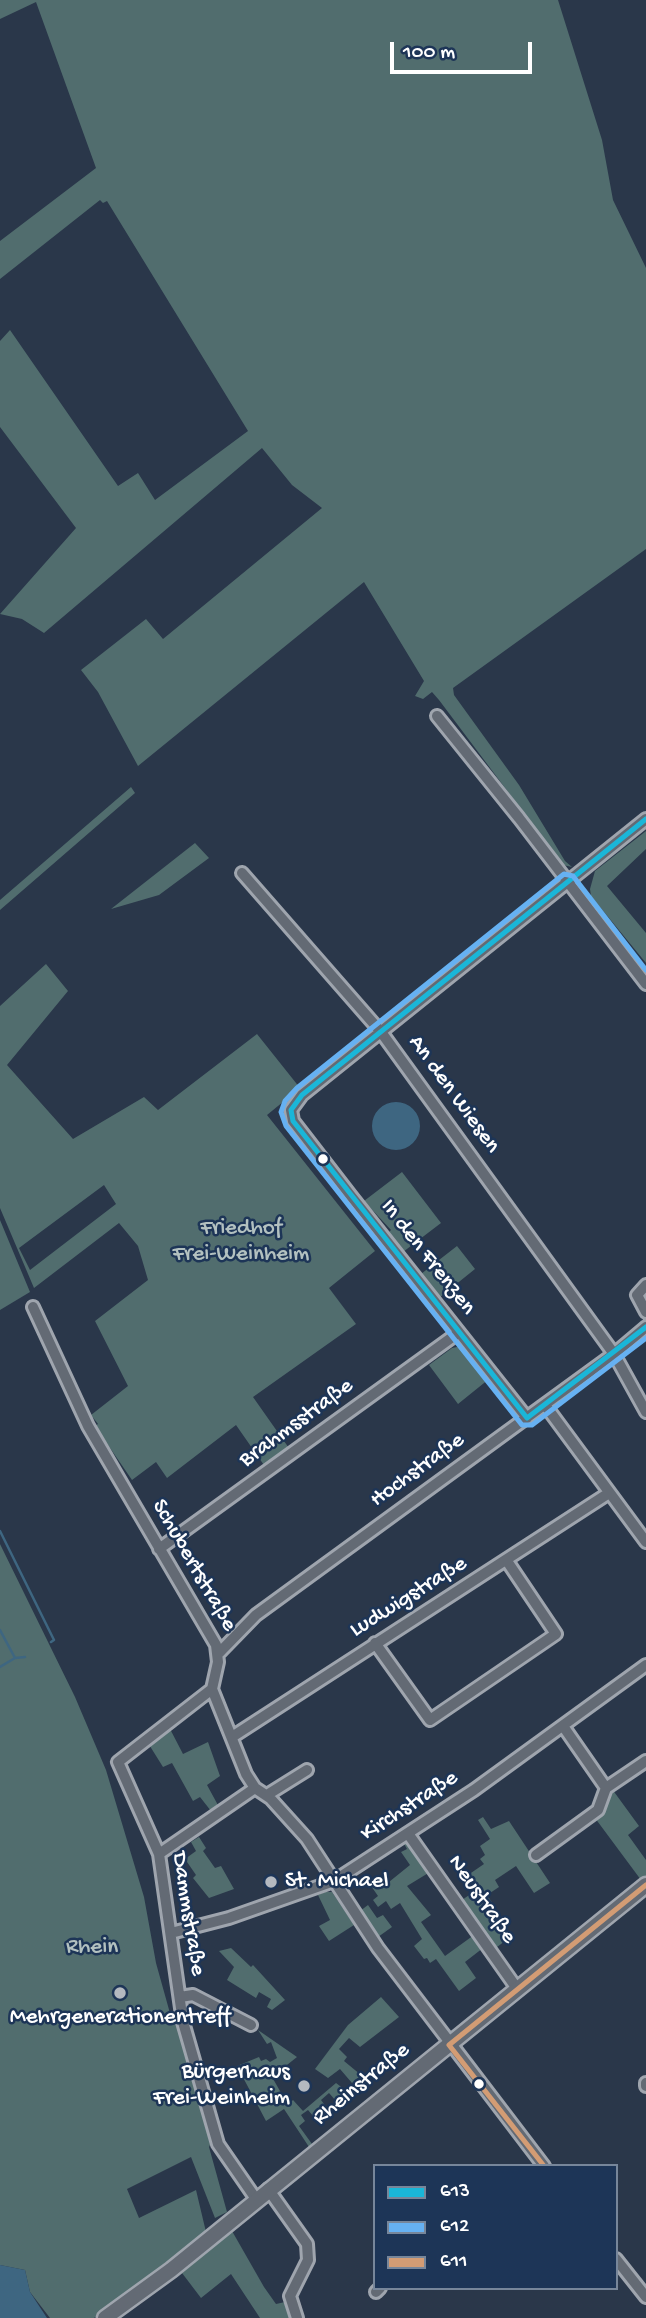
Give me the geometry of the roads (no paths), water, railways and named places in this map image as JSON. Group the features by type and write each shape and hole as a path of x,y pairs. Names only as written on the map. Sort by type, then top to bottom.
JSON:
{"street":[{"path":"437,716 646,984"},
{"path":"381,1032 646,819"},
{"name":"An den Wiesen","path":"242,873 381,1032 614,1354 646,1412"},
{"name":"In den Frenzen","path":"381,1032 294,1102 290,1112 295,1123 527,1418"},
{"path":"646,1285 637,1295 646,1312"},
{"name":"Schubertstraße","path":"33,1307 88,1426 219,1653 212,1689"},
{"name":"Hochstraße","path":"219,1653 256,1615 545,1405 646,1327"},
{"name":"Brahmsstraße","path":"159,1549 458,1333"},
{"path":"545,1405 646,1542"},
{"name":"Ludwigstraße","path":"232,1737 609,1493"},
{"path":"375,1643 430,1720 556,1634 507,1561"},
{"name":"Kirchstraße","path":"170,1933 229,1918 334,1881 409,1835 646,1665"},
{"path":"212,1689 255,1788 267,1796 307,1839 378,1948 539,2164"},
{"name":"Dammstraße","path":"212,1689 118,1762 159,1854 183,2022 218,2144 256,2199"},
{"path":"563,1726 606,1788"},
{"path":"536,1855 598,1810 606,1788 646,1761"},
{"path":"267,1796 307,1770"},
{"path":"159,1854 255,1788"},
{"name":"Neustraße","path":"409,1835 518,1990"},
{"name":"Rheinstraße","path":"105,2318 171,2270 268,2189 643,1893"},
{"name":"Dammstraße","path":"180,1997 193,1995 251,2025"},
{"path":"268,2189 307,2244 308,2260 290,2296 296,2318"},
{"path":"618,2262 646,2297"}],"water":[{"path":"396,1102 405,1103 413,1109 419,1117 419,1135 413,1143 405,1149 396,1150 387,1149 379,1143 373,1135 372,1126 373,1117 379,1109 387,1103"},
{"path":"0,2265 25,2270 30,2292 47,2318 0,2318"}],"waterway":[{"path":"0,1531 54,1640 51,1642"},
{"path":"0,1630 15,1658 0,1667"},
{"path":"15,1658 25,1657"}],"place":[{"name":"St. Michael","path":"271,1882"},
{"name":"Mehrgenerationentreff","path":"120,1993"},
{"name":"Bürgerhaus Frei-Weinheim","path":"304,2086"}],"park label":[{"name":"Friedhof Frei-Weinheim","path":"241,1242"},
{"name":"Rhein","path":"92,1948"}]}
